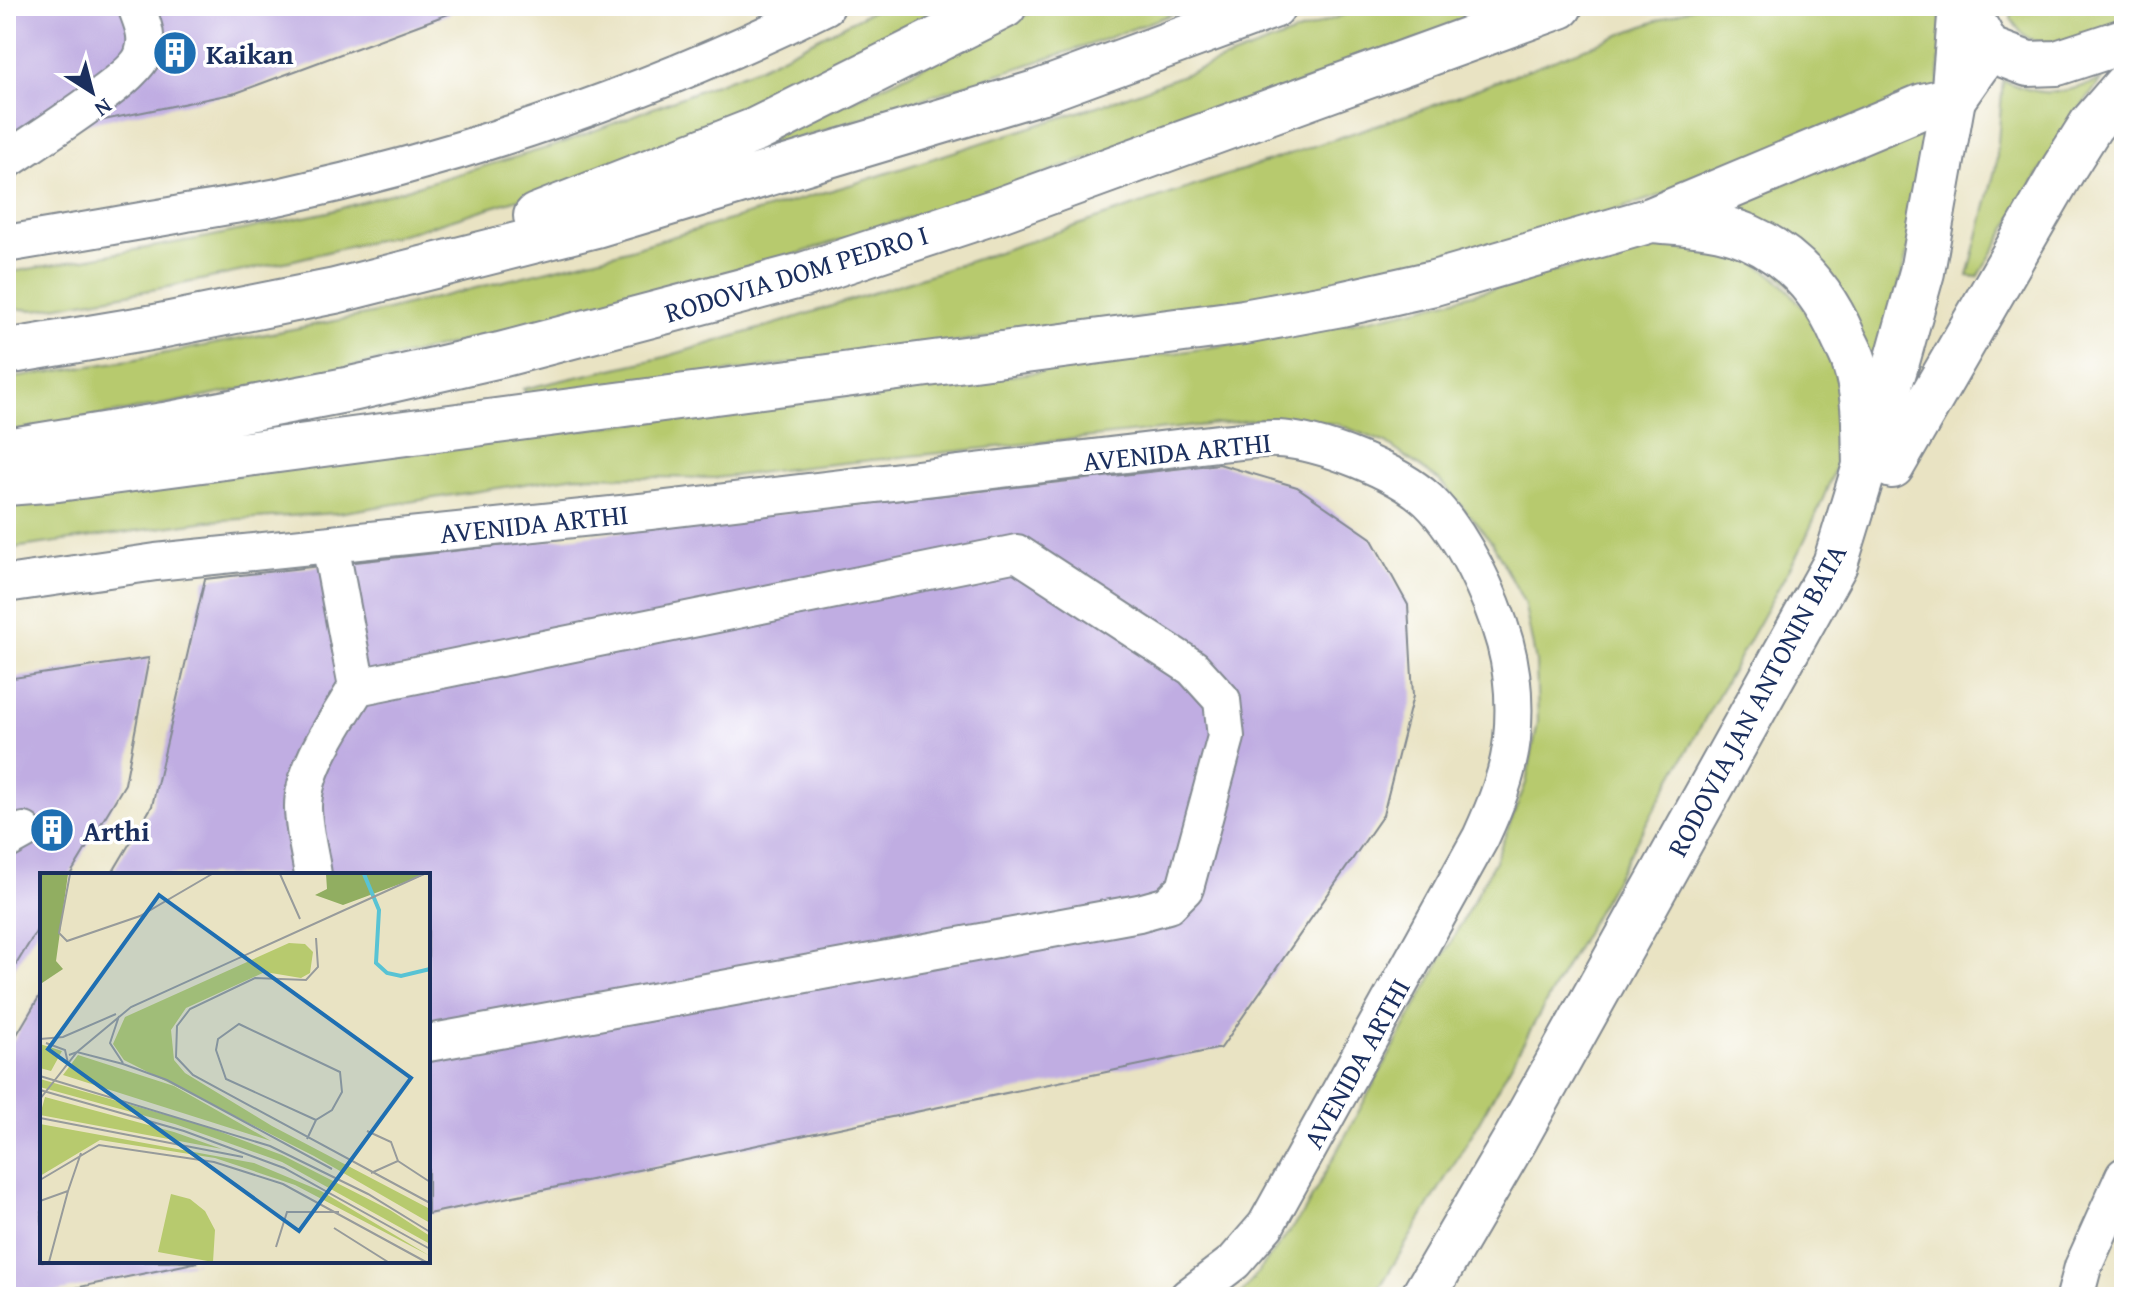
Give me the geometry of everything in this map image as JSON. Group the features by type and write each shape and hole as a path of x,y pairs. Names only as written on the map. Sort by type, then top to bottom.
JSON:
{"main road":[{"path":"335,291 756,130 1004,6"},
{"path":"6,352 155,327 335,291 596,225 1039,92 1273,6"},
{"name":"RODOVIA DOM PEDRO I","path":"6,451 351,389 500,355 803,275 994,212 1560,6"},
{"path":"1962,6 1988,49 2028,64 2057,63 2124,41"},
{"name":"RODOVIA JAN ANTONIN BATA","path":"1423,1297 1516,1138 1835,564 1878,467 1922,272 1953,99 1962,6"},
{"path":"1878,467 1953,266 1970,182 1988,49 1990,6"},
{"path":"6,483 73,477 1244,322 1434,283 1651,220 1923,106 1953,99 1988,49"},
{"path":"1878,467 2091,125 2124,87"},
{"path":"1651,220 1706,224 1749,237 1783,256 1810,280 1832,312 1855,365 1878,467"}],"street":[{"path":"6,161 120,82 143,57 147,34 136,6"},
{"path":"6,244 280,197 396,169 533,126 653,83 752,42 826,6"},
{"name":"AVENIDA ARTHI","path":"6,584 156,562 650,511 1202,445 1279,439 1332,450 1383,470 1427,499 1461,540 1485,589 1505,643 1513,693 1512,740 1501,792 1481,837 1266,1225 1234,1262 1188,1297"},
{"path":"313,873 303,806 309,778 318,754 357,687 330,544"},
{"path":"357,687 1017,553 1193,668 1222,700 1226,737 1185,888 1168,905 1139,913 430,1043"},
{"path":"2075,1297 2083,1267 2124,1176"}],"green space":[{"path":"882,6 961,6 738,113 630,159 525,197 414,231 168,287 36,310 6,308 6,273 328,212 557,145 760,67"},
{"path":"1044,6 1194,6 1089,45 770,148 760,143 896,80"},
{"path":"1367,6 1510,6 1146,140 791,256 403,356 6,433 6,379 136,359 371,314 613,254 853,184 1122,98"},
{"path":"1696,6 1941,6 1939,88 1695,184 1543,234 1282,299 530,398 523,389 661,358 944,270 1424,109"},
{"path":"2012,6 2124,6 2124,20 2073,39 2034,41 2020,32 2011,19"},
{"path":"2003,80 2029,90 2051,92 2074,89 2101,80 2066,128 1978,277 1968,276 1996,166"},
{"path":"1928,128 1912,233 1878,372 1714,211"},
{"path":"1663,244 1709,248 1742,257 1773,276 1791,293 1820,336 1831,361 1843,410 1843,443 1803,544 1475,1129 1374,1297 1239,1297 1304,1212 1495,861 1526,783 1538,722 1536,662 1524,602 1492,542 1440,481 1386,443 1337,424 1273,418 716,478 576,476 338,513 208,521 6,549 6,506 1023,374 1277,337 1399,313"}],"building":[{"name":"Kaikan","path":"6,6 453,6 451,13 236,93 6,140"},
{"path":"1219,464 1297,487 1371,538 1408,605 1413,696 1383,815 1221,1048 430,1214 430,873 112,873 152,806 205,579"},
{"name":"Arthi","path":"149,658 125,784 71,873 40,873 40,925 6,981 6,679"},
{"path":"40,995 40,1263 193,1263 33,1297 6,1297 6,1053"}],"place":[{"name":"Kaikan","path":"175,53"},
{"name":"Arthi","path":"52,830"}]}
